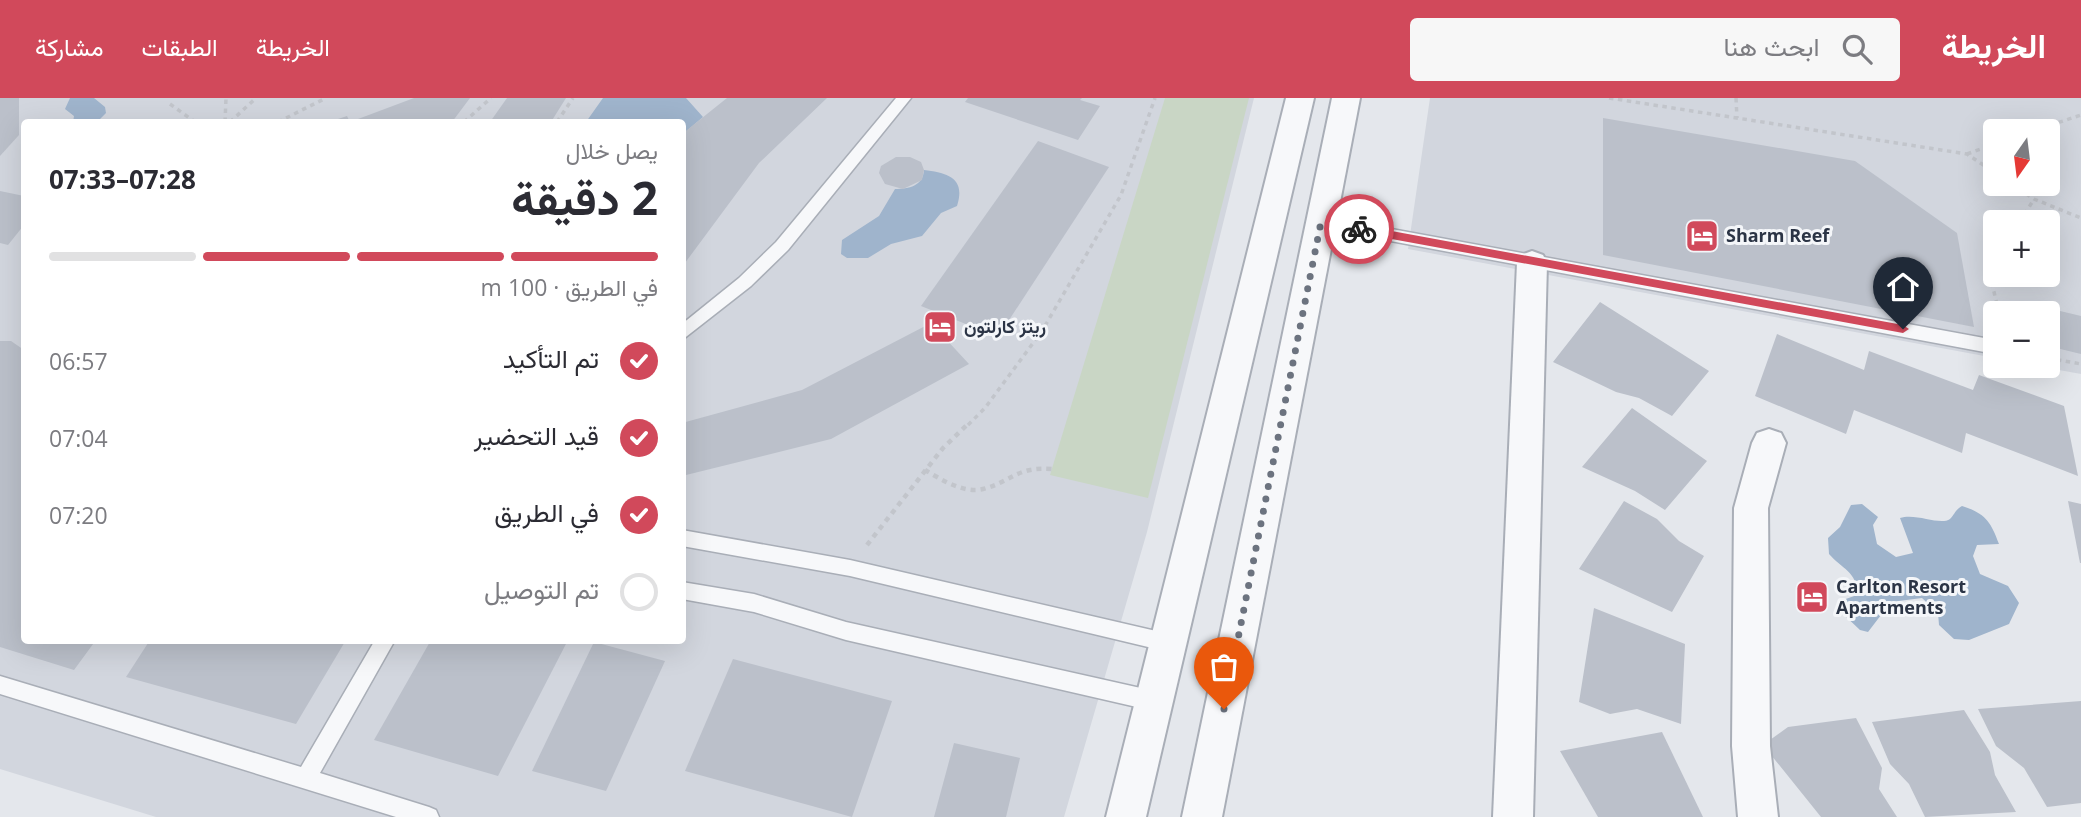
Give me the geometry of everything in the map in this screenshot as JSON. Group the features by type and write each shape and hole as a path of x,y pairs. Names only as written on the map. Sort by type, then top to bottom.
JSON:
{"street":[{"path":"1126,817 1300,98"},
{"path":"1202,817 1346,98"},
{"path":"1513,817 1532,263"},
{"path":"1758,817 1752,746 1751,508 1769,443"}],"lane":[{"path":"686,331 745,282 782,246 904,98"},
{"path":"1321,222 1983,346"},
{"path":"686,539 850,568 1169,643"},
{"path":"686,591 754,603 846,631 1154,701"},
{"path":"305,780 384,644"},
{"path":"0,685 429,817"}],"path":[{"path":"225,119 226,98"},
{"path":"233,119 256,98"},
{"path":"284,119 326,98"},
{"path":"467,119 491,98"},
{"path":"559,119 573,98"},
{"path":"850,568 925,470 985,408 1042,331 1121,195 1155,98"},
{"path":"1609,98 1967,154 1983,165"},
{"path":"1736,98 1737,118"},
{"path":"170,104 192,119"},
{"path":"2060,122 2081,115"},
{"path":"1967,154 1983,148"},
{"path":"2029,196 2081,218"},
{"path":"2027,210 2034,199"},
{"path":"2060,360 2081,364"},
{"path":"925,470 948,484 981,490 1010,472 1032,466 1052,469"}],"shaded area":[{"name":"ريتز كارلتون","path":"0,98 1254,98 1147,532 1064,817 156,817 0,769"},
{"name":"Sharm Reef","path":"1430,98 2081,98 2081,374 2060,370 2060,301 1983,301 1983,356 1408,249"}],"green space":[{"path":"1165,98 1249,98 1148,498 1050,475"}],"water":[{"path":"70,98 94,98 105,107 106,113 100,119 74,119 74,116 65,109"},
{"path":"603,98 686,98 703,117 686,131 686,119 588,119"},
{"path":"924,170 947,175 957,183 957,206 941,213 922,236 891,244 868,258 847,258 841,254 842,240 879,216 895,189 918,183"},
{"path":"1862,504 1878,517 1873,525 1877,544 1896,557 1913,553 1900,518 1946,521 1962,506 1982,515 1990,524 1999,544 1977,545 1973,556 1980,574 2008,586 2019,603 2009,624 1969,640 1954,639 1939,625 1938,613 1922,598 1891,602 1868,632 1860,630 1840,611 1843,600 1857,595 1857,587 1852,576 1829,554 1828,538 1840,527 1851,505"}],"building":[{"path":"0,98 19,98 19,135 0,156"},
{"path":"414,98 470,98 454,119 358,119"},
{"path":"507,98 566,98 553,119 492,119"},
{"path":"727,98 827,98 759,163 686,262 686,131"},
{"path":"968,98 1082,98 1080,100 1100,106 1078,140 965,102"},
{"path":"1603,118 1855,161 1957,233 1974,327 1603,255"},
{"path":"1038,141 1109,167 998,337 921,306"},
{"path":"896,157 910,157 921,162 924,170 922,180 903,189 885,184 879,173 881,166"},
{"path":"0,191 21,195 21,229 8,245 0,243"},
{"path":"1600,302 1709,371 1672,416 1639,398 1616,392 1553,362"},
{"path":"2060,311 2081,316 2081,354 2060,349"},
{"path":"931,323 969,364 831,439 686,475 686,422 802,390"},
{"path":"1777,334 1864,370 1869,351 1973,390 1979,375 2064,406 2078,476 1966,433 1962,453 1854,410 1846,434 1755,396"},
{"path":"0,341 11,341 21,348 21,644 93,644 74,670 0,647"},
{"path":"1632,408 1707,461 1665,510 1635,491 1582,467"},
{"path":"1624,501 1657,519 1679,541 1704,556 1672,612 1579,569"},
{"path":"2068,501 2081,504 2081,563 2080,563"},
{"path":"1594,608 1685,644 1681,724 1637,709 1610,714 1579,702"},
{"path":"147,644 344,644 296,724 126,677"},
{"path":"429,644 566,644 498,776 374,740"},
{"path":"593,644 665,661 606,791 532,771"},
{"path":"733,659 892,701 852,817 685,771"},
{"path":"2081,701 2081,803 2047,807 2024,768 1996,746 1978,709"},
{"path":"1964,710 1990,752 1995,775 2016,812 1925,817 1909,784 1890,764 1872,722"},
{"path":"1856,718 1882,768 1879,789 1897,817 1821,817 1763,745 1788,727"},
{"path":"1662,732 1703,817 1598,817 1560,751"},
{"path":"954,743 1020,758 1006,817 934,817"}],"way so far":[{"path":"1224,709 1321,222 1359,229"}],"place":[{"name":"Sharm Reef","path":"1702,236"},
{"name":"ريتز كارلتون","path":"940,327"},
{"name":"Carlton Resort Apartments","path":"1812,597"}],"route":[{"path":"1359,229 1532,263 1903,329"}]}
